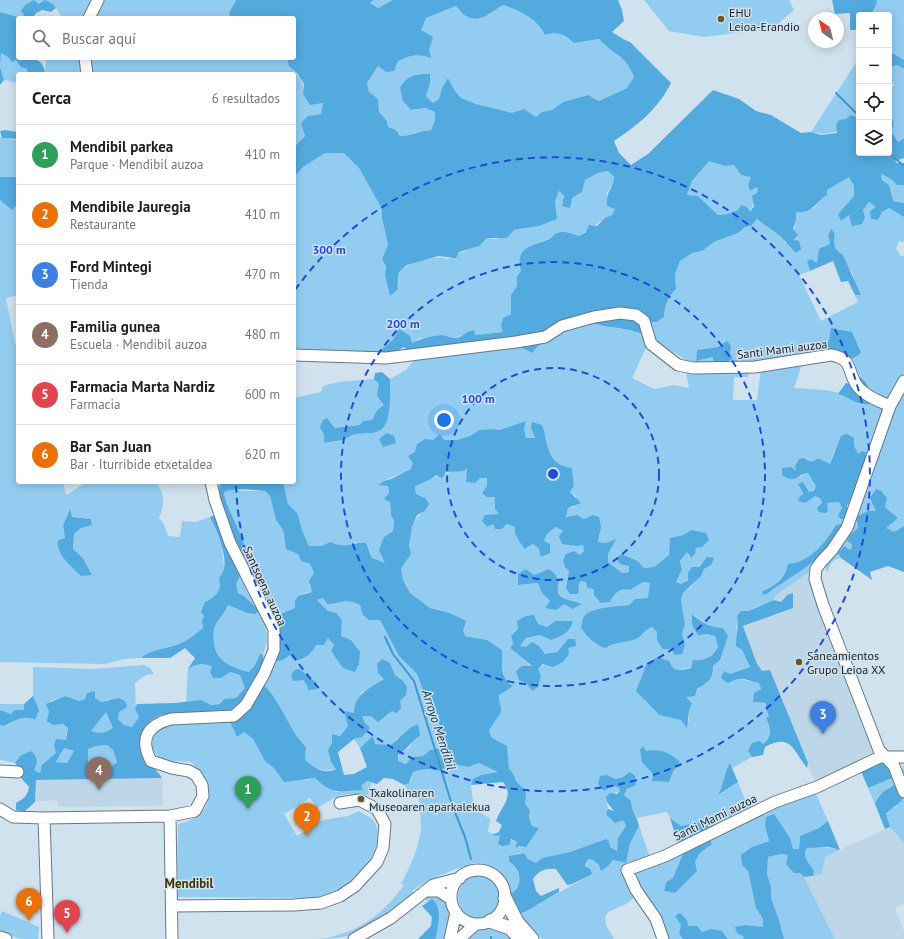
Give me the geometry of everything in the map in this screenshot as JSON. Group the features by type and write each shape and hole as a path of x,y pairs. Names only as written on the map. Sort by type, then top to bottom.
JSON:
{"main road":[{"path":"505,898 517,922 532,939"},
{"path":"490,921 510,928 520,939"}],"street":[{"path":"90,16 98,0"},
{"path":"85,60 87,72"},
{"name":"Santi Mami auzoa","path":"296,355 386,358 516,342 545,337 562,326 594,317 620,313 636,315 644,321 651,344 678,365 693,368 755,367 832,355 840,356 849,364 858,388 868,396 890,406"},
{"path":"904,381 890,406 847,528 816,569 815,579 823,605 879,750 894,766 904,792"},
{"name":"Santsoena auzoa","path":"170,816 195,811 203,796 202,785 196,775 189,771 172,768 151,760 146,752 145,740 150,728 161,721 171,719 234,716 246,705 264,674 274,650 274,629 230,543 215,500 211,484"},
{"name":"Santi Mami auzoa","path":"663,939 656,919 636,890 627,870 665,856 775,802 817,787 880,757 904,757"},
{"path":"0,771 18,772"},
{"path":"172,906 294,905 321,903 340,896 354,886 377,862 384,848 385,824 377,809 359,800 340,803"},
{"path":"0,809 13,816 44,818 170,816 172,939"},
{"path":"44,818 48,939"},
{"path":"451,899 455,884 460,878 467,873 475,871 484,871 492,875 501,885 505,898 500,912 490,921 476,924 459,939"},
{"path":"354,939 391,918 425,891 440,882 460,878"},
{"path":"425,891 439,891 451,899 456,912 461,918 476,924"},
{"path":"450,939 456,912"},
{"path":"0,937 6,939"}],"shaded area":[{"path":"0,0 34,0 25,5 24,14 20,16 16,16 0,12"},
{"path":"34,0 92,0 85,16 62,16 53,4 39,4"},
{"path":"34,0 39,4 45,0 53,4 56,8 51,12 42,10 35,14 34,16 21,16 24,15 21,11 25,5"},
{"path":"103,0 236,0 229,13 230,16 94,16"},
{"path":"236,0 374,0 370,3 378,8 393,0 618,0 624,21 612,32 630,42 671,83 654,109 631,129 614,141 619,153 631,165 648,154 713,90 739,99 756,111 771,115 801,133 811,132 821,135 837,133 836,125 839,120 846,119 851,115 856,117 856,156 892,156 892,133 898,142 904,138 904,158 895,161 897,163 904,163 904,185 897,185 891,179 881,174 882,180 889,185 893,201 904,203 904,217 889,208 882,212 878,220 871,219 870,211 876,207 869,202 863,210 865,217 862,224 852,226 849,215 841,221 838,214 854,196 854,186 849,177 827,190 827,195 810,209 802,212 796,212 796,220 793,229 798,235 793,240 799,241 801,249 796,253 780,236 757,219 751,226 745,227 738,233 714,242 702,251 692,253 680,261 675,274 676,289 670,295 667,302 664,317 657,322 649,322 643,334 594,323 585,323 568,328 550,337 533,353 517,346 429,355 423,360 415,359 404,347 397,351 373,354 385,347 397,334 399,329 410,336 412,343 418,340 442,335 457,338 474,330 475,335 503,332 501,325 503,318 511,314 511,295 517,286 517,276 521,271 520,257 522,253 529,247 560,232 579,236 586,232 589,225 597,226 605,218 612,215 615,209 607,206 607,200 614,177 608,171 598,173 585,180 582,192 572,198 570,208 562,206 564,196 559,191 555,201 557,219 539,226 514,230 507,238 487,238 479,246 459,252 456,258 438,256 407,265 399,272 397,290 390,296 385,276 386,267 382,259 388,245 382,218 382,209 359,168 344,153 325,153 303,167 296,175 296,145 305,136 301,123 308,116 321,114 323,103 310,105 303,94 304,84 298,74 289,66 288,60 296,60 296,16 230,16 229,13","holes":["503,5 527,16 538,24 545,35 554,33 561,34 574,43 599,39 604,45 623,59 631,69 634,77 627,88 599,101 588,95 563,102 552,110 542,112 536,117 524,109 512,113 476,104 461,98 455,91 448,78 442,88 439,99 433,103 426,96 430,83 430,74 420,74 412,76 406,80 400,88 403,101 411,110 425,108 435,112 435,120 431,130 400,136 396,130 388,127 387,121 379,112 378,99 369,92 367,83 378,66 386,72 394,71 398,61 407,57 418,55 431,58 429,50 433,37 421,30 426,18 456,6 468,17 473,19 479,18","709,161 725,166 734,165 741,175 751,177 748,185 750,191 757,187 758,192 752,196 754,206 750,212 747,207 741,205 738,210 728,214 718,215 698,196 687,195 692,181"]},
{"path":"374,0 393,0 378,8 370,3"},
{"name":"EHU Leioa-Erandio","path":"644,0 789,0 794,10 773,28 704,37 669,31"},
{"path":"832,0 876,0 877,2 873,12 856,12 856,30 850,30 850,13 835,12"},
{"path":"876,0 904,0 904,60 892,53 892,12 874,12"},
{"path":"503,5 533,20 542,29 545,35 554,33 561,34 574,43 599,39 604,45 625,59 634,77 627,88 599,101 588,95 563,102 552,110 542,112 536,117 524,109 512,114 476,104 461,98 455,91 448,78 442,88 439,99 433,103 426,96 430,83 411,110 425,108 435,112 435,120 431,130 400,136 396,130 388,127 387,121 379,112 378,99 369,92 367,83 378,66 419,54 421,30 426,18 456,6 460,12 489,15"},
{"path":"0,12 16,16 16,60 12,62 8,57 1,53 0,67"},
{"path":"1,53 15,60 27,69 28,72 16,72 16,83 4,80 0,67"},
{"path":"892,53 904,60 904,69 897,65 892,66"},
{"path":"16,60 36,60 42,64 45,72 28,72 27,69 21,67"},
{"path":"46,60 80,60 82,72 45,72"},
{"path":"89,60 288,60 295,72 91,72"},
{"path":"856,63 856,123 835,132 824,134 811,132"},
{"path":"897,65 904,69 904,138 898,142 892,133 894,123 892,120 892,89 894,84 892,83 892,66"},
{"path":"0,67 4,80 0,85"},
{"path":"296,73 302,82 303,94 323,102 321,114 308,116 305,136 296,145"},
{"path":"5,130 16,132 16,139 2,138 0,131"},
{"path":"0,137 16,140 16,177 0,177"},
{"path":"325,153 344,153 359,168 382,209 382,218 388,245 382,259 386,268 385,276 390,296 399,281 399,272 416,262 429,258 448,259 473,248 487,238 497,239 514,230 539,226 557,219 555,201 559,191 564,196 572,198 582,192 585,180 598,173 608,171 614,177 613,184 606,194 615,209 612,215 579,236 558,232 549,239 535,244 519,263 521,271 517,276 517,286 511,295 511,314 503,332 463,335 454,338 443,335 428,339 419,338 412,343 396,337 383,349 373,354 296,351 296,175 303,167"},
{"path":"709,161 725,166 734,165 741,175 751,177 748,185 750,191 758,187 758,192 750,212 741,205 738,210 728,214 718,215 698,196 687,196 692,181"},
{"path":"881,174 891,179 897,185 904,185 904,203 892,201 892,197 883,181"},
{"path":"0,177 16,177 16,206 12,210 0,200"},
{"path":"849,177 854,186 854,196 838,214 841,221 849,215 865,217 863,210 869,202 877,207 878,220 882,212 889,208 904,217 904,242 899,241 896,249 901,256 904,256 904,374 889,401 868,453 858,454 854,445 854,438 834,451 830,464 818,458 813,462 799,459 796,467 796,471 800,477 808,473 817,485 814,491 809,492 810,499 814,495 820,498 822,503 839,502 847,519 845,524 829,537 823,546 802,562 788,568 781,579 764,591 762,595 767,594 821,556 812,570 775,596 774,600 749,611 741,611 736,628 742,650 750,667 730,674 740,679 759,683 761,689 753,702 766,703 766,709 769,716 766,718 769,735 763,744 760,741 748,751 752,757 732,768 730,763 719,795 738,782 749,810 716,825 681,826 670,818 667,812 637,818 624,795 627,789 623,777 615,779 607,775 604,791 612,786 618,787 620,791 606,797 608,809 606,814 623,820 626,826 618,838 617,851 610,847 609,842 606,839 570,852 542,858 536,863 528,859 524,853 518,853 509,857 515,867 520,882 516,890 511,894 506,881 498,871 487,864 474,863 439,876 423,884 412,891 414,894 381,920 360,932 348,936 319,939 345,933 365,923 390,903 404,885 401,884 416,850 421,828 419,794 413,796 404,785 411,781 413,772 422,769 443,768 452,764 469,767 479,763 499,772 481,775 471,785 474,805 480,812 490,818 488,832 517,842 515,848 520,846 539,828 532,826 529,818 530,810 525,804 526,795 509,769 507,747 492,738 489,731 501,711 498,695 513,686 504,679 503,669 500,662 487,640 465,636 462,631 465,621 450,613 430,608 410,593 403,580 401,570 411,554 411,530 416,519 425,511 425,498 416,494 415,487 434,477 468,468 466,482 480,478 487,478 487,486 495,496 495,502 499,514 493,516 493,524 495,529 502,529 507,524 515,527 523,549 533,544 539,549 547,534 556,527 563,531 569,544 577,546 583,544 584,551 565,566 569,571 566,588 580,587 580,580 586,582 587,588 594,588 610,602 620,590 630,590 643,582 650,583 649,598 635,599 629,605 597,609 586,614 583,618 581,628 588,638 596,645 637,638 645,630 652,627 657,632 657,640 685,645 682,634 685,624 681,601 683,593 691,587 704,569 711,565 702,562 688,579 681,584 676,582 682,570 680,562 687,551 690,558 691,530 683,535 670,538 669,555 654,567 644,568 638,561 620,554 616,558 629,566 629,572 622,573 608,562 608,554 615,539 606,543 598,542 600,534 593,515 584,519 577,515 566,517 568,508 575,507 576,496 570,492 574,486 572,468 560,465 556,462 548,449 546,437 531,428 535,438 526,438 524,429 526,422 500,430 479,430 470,436 457,440 444,440 413,463 410,470 385,480 380,484 388,486 391,515 394,521 393,531 384,537 386,564 372,558 370,551 356,542 341,547 330,542 322,546 309,546 302,530 298,514 288,504 283,484 296,484 296,398 321,392 323,386 338,382 374,379 379,384 385,405 390,396 390,379 406,370 415,359 429,355 517,346 533,353 543,342 559,332 585,323 594,323 602,326 643,333 641,325 664,317 670,295 676,289 675,274 680,261 692,253 702,251 714,242 738,233 745,227 751,226 757,219 780,236 786,244 792,240 796,212 814,208 820,199 827,195 827,190","holes":["835,234 833,245 853,274 854,281 861,295 855,295 858,302 821,321 799,275 810,271 807,261 817,263 818,257 830,244 828,236","839,329 845,332 857,357 853,359 860,377 864,379 871,393 864,405 847,396 835,392 794,388 805,355 825,352 829,341","659,343 683,358 689,388 674,385 654,389 632,378 646,348","718,347 713,362 714,357 696,361 697,350","751,361 762,361 757,400 733,400 734,377 748,377","385,405 368,434 355,434 344,439 336,439 324,443 324,435 332,423 335,428 361,425 363,421 372,420 377,410","526,569 534,575 549,569 559,594 574,601 546,607 550,601 542,593 538,583 519,585","692,614 714,628 717,642 715,636 707,634","555,621 573,622 551,640 540,635 526,638 520,646 539,646 545,654 557,652 568,639 568,648 538,669 532,691 526,683 532,667 510,648 513,644 511,636 528,626 547,627","718,648 720,660 713,666 707,683 686,697 692,703 689,711 689,721 659,715 645,701 647,663 656,657 669,661 674,669 680,669 693,667 705,661","643,746 646,751 668,754 680,762 673,772 669,782 652,781 653,774"]},
{"path":"0,200 12,210 16,206 16,296 6,298 16,344 16,484 63,484 66,495 84,484 157,484 161,491 163,500 159,518 164,524 168,536 180,537 182,521 196,522 210,517 222,545 224,568 219,591 215,596 205,602 203,628 189,639 174,646 154,651 141,658 124,659 105,664 0,662","holes":["69,510 72,517 91,519 92,525 81,528 74,534 73,549 82,557 69,564 60,553 58,547 58,540 65,538 63,525"]},
{"path":"831,229 835,234 835,247 843,255 861,295 855,295 848,281 841,282 833,261 810,271 807,261 811,259 817,263 819,249 830,244 828,236"},
{"path":"831,328 852,332 861,353 853,359 843,353 825,352 824,346 829,341"},
{"path":"727,341 731,346 730,353 733,359 721,363 713,362 713,357 696,361 697,350 718,347"},
{"path":"382,372 390,379 390,403 385,425 376,432 356,434 343,440 324,443 324,435 320,427 323,420 327,418 335,428 360,425 363,421 372,420 377,410 384,405 377,396 379,384 374,379 375,373"},
{"path":"860,377 869,389 869,404 860,404 838,394 846,383 851,384 854,390"},
{"path":"904,386 904,526 894,532 885,528 898,518 885,507 874,505 876,511 856,523 858,528 850,535 853,544 851,550 844,546 838,553 841,558 835,559 832,562 828,572 823,565 867,476"},
{"path":"526,421 524,429 526,438 535,438 531,428 532,422 542,425 550,453 553,458 557,463 572,468 574,486 570,492 581,503 568,508 566,517 577,515 584,519 593,515 599,517 601,527 598,542 606,543 616,539 608,554 608,562 622,573 629,572 629,566 620,564 616,558 621,554 638,561 644,568 654,567 669,555 670,538 683,535 691,530 706,533 709,540 702,547 696,548 695,554 691,558 687,552 680,561 682,570 676,582 681,584 688,580 688,573 692,567 699,567 707,557 714,558 711,565 704,569 701,576 683,593 681,601 685,624 682,634 685,645 682,654 675,655 671,649 663,649 657,640 657,632 652,627 636,639 613,644 605,648 594,643 581,628 583,618 586,614 597,609 629,605 635,599 648,598 650,583 643,582 630,590 620,590 610,602 601,603 594,595 594,589 587,588 586,582 580,581 578,594 570,594 566,588 569,571 565,567 563,560 566,554 574,551 580,555 584,551 583,545 577,546 562,544 559,536 563,531 556,527 547,534 544,541 550,544 550,553 541,557 539,549 533,544 524,549 515,534 515,527 507,524 502,529 495,529 493,524 487,527 482,521 485,515 499,514 495,509 495,497 487,497 482,493 487,486 487,478 480,478 475,483 466,482 467,468 464,471 446,472 442,478 436,475 415,487 416,494 425,498 429,504 425,511 417,515 412,527 409,545 411,554 401,569 403,580 410,593 430,608 450,613 466,621 463,631 465,636 487,640 502,650 502,666 504,675 513,686 499,695 501,711 489,731 492,738 507,746 509,769 525,792 525,804 530,810 529,818 532,826 539,828 526,847 520,846 515,848 517,842 511,839 509,845 502,846 498,844 500,836 492,835 499,832 502,825 496,821 506,802 508,792 503,782 471,785 473,779 481,775 498,772 479,763 469,767 452,764 439,771 430,769 416,771 413,772 409,783 404,785 393,779 384,778 377,784 367,781 361,786 363,790 337,791 327,788 315,778 284,782 274,768 265,761 253,739 244,732 237,737 230,722 241,716 250,707 263,684 270,691 294,732 306,747 305,760 320,770 332,771 336,769 331,762 328,750 332,743 332,734 340,736 348,726 344,711 354,713 355,706 360,696 384,679 378,673 377,664 382,659 390,663 395,675 402,680 407,687 406,695 400,701 401,708 397,713 392,711 378,722 371,716 362,716 365,723 370,728 362,737 354,739 338,752 344,775 354,774 367,767 360,748 373,736 375,744 391,745 410,728 418,724 420,736 398,755 398,761 406,764 412,757 423,756 430,750 444,748 447,743 440,730 439,715 433,711 427,701 417,674 399,656 380,620 369,620 362,614 360,605 350,601 327,604 323,598 317,600 328,611 336,613 342,620 341,636 351,640 360,652 359,664 355,672 343,668 331,651 334,645 328,638 324,645 316,645 310,654 302,659 295,661 290,655 283,660 274,662 268,607 275,608 281,614 295,608 295,601 298,596 312,592 309,581 314,573 310,564 301,561 298,554 286,549 283,530 276,520 270,496 265,491 238,489 224,492 228,508 240,533 246,557 241,555 225,518 219,489 220,484 283,484 288,504 298,514 302,530 309,546 322,546 330,542 340,545 366,543 372,558 385,563 379,550 384,537 393,531 394,521 391,515 390,502 384,499 389,493 388,486 379,485 410,470 413,463 408,456 415,452 417,444 425,439 433,440 440,434 444,440 457,440 470,436 479,430 500,430"},
{"path":"387,433 394,436 396,443 383,447 379,439"},
{"path":"847,434 854,438 854,445 858,454 862,451 868,453 855,499 850,501 847,506 850,513 847,519 841,519 838,516 842,508 839,502 827,503 828,511 825,513 819,512 817,508 822,503 820,498 815,496 805,503 798,501 800,496 804,494 798,484 803,482 809,492 814,491 816,486 808,473 790,479 782,475 782,468 791,467 796,471 795,466 799,459 804,458 814,461 818,458 830,464 841,436"},
{"path":"230,488 242,491 265,491 270,496 276,520 283,530 284,540 298,554 301,561 310,564 314,573 309,586 313,592 305,593 295,601 295,608 290,612 281,614 275,608 268,607 241,555 246,557 240,533 228,507 224,491"},
{"path":"876,489 881,491 887,498 885,507 898,518 886,528 894,532 904,526 904,572 888,566 870,572 872,580 841,558 838,553 844,546 851,550 852,544 847,541 850,535 858,528 856,517 868,511 876,511 870,498"},
{"path":"70,509 72,517 91,519 92,525 81,528 74,534 73,549 82,557 92,575 81,576 65,560 59,550 58,540 65,538 63,525"},
{"path":"215,515 240,566 240,576 236,584 238,593 244,596 258,609 256,614 247,613 228,605 215,626 213,638 215,649 221,659 226,663 249,672 255,665 260,654 263,655 261,668 251,689 242,702 230,711 220,713 169,713 158,716 149,722 141,737 140,749 145,760 162,778 36,780 35,802 24,812 16,810 16,803 25,797 28,793 29,787 21,778 21,770 15,763 20,756 31,751 37,760 34,770 40,773 42,765 56,753 54,745 56,739 66,740 68,728 63,724 53,725 47,721 49,712 46,704 65,696 79,701 85,699 87,693 95,691 95,698 101,702 119,698 125,701 127,707 119,712 118,719 124,725 132,727 139,717 135,709 137,704 175,703 201,700 211,705 220,704 224,699 236,698 245,688 240,675 230,672 221,678 213,678 210,672 212,667 203,664 188,669 195,658 185,648 170,658 141,658 149,653 183,642 203,628 202,621 204,616 201,612 205,602 215,596 219,590 219,578 223,572 224,565 224,557 220,539 210,517","holes":["106,712 113,728 102,732 91,731","107,745 113,750 117,762 108,769 88,772 88,749 96,746","64,748 74,751 67,763 56,762"]},
{"path":"842,524 838,535 822,555 767,594 762,595 763,591 776,584 783,577 788,564 804,560 810,556 822,545 836,525"},
{"path":"240,566 266,626 267,641 263,655 260,655 255,665 249,672 231,666 221,659 215,649 213,638 215,626 228,605 247,613 258,609 244,596 238,593 235,584 240,576"},
{"path":"526,569 534,575 549,569 554,573 559,581 558,592 560,595 563,598 581,604 573,609 564,604 556,610 545,608 550,601 542,593 538,583 518,585 518,574"},
{"path":"812,570 876,750 874,755 815,782 770,671 762,671 757,664 743,626 793,608 787,595 781,602 774,600 775,596"},
{"path":"793,593 793,608 743,626 757,664 762,671 770,670 808,763 807,768 790,746 781,742 765,747 763,755 752,757 748,751 752,743 760,741 763,744 768,738 770,731 766,718 769,716 766,709 766,703 753,702 754,693 761,689 759,683 737,679 728,683 721,678 724,671 730,674 750,667 742,650 736,646 738,626 737,616 741,611 749,611 774,600 781,602 787,595"},
{"path":"323,597 327,604 350,601 360,605 362,614 380,620 399,656 417,674 427,701 439,715 440,730 447,743 444,748 430,750 423,756 412,757 406,764 398,761 399,754 409,748 414,739 397,738 392,745 375,744 373,737 360,748 354,739 362,737 365,723 362,716 387,716 400,701 402,680 395,675 390,663 384,679 361,693 348,726 340,736 332,734 337,768 332,770 320,769 305,760 306,747 294,732 270,691 263,684 274,662 283,660 290,655 311,653 315,645 328,638 334,645 331,651 337,659 351,640 341,636 342,620 328,611 317,600"},
{"path":"692,614 706,624 723,628 728,636 720,660 713,666 712,674 709,680 697,689 695,696 686,697 692,703 689,711 687,728 681,720 659,715 636,691 647,663 657,657 669,661 674,669 682,670 691,668 693,660 708,658 716,651 718,647 715,636 707,634 698,635 692,625"},
{"path":"534,615 538,624 547,627 555,621 573,621 572,625 565,634 551,640 540,635 526,638 520,646 526,647 532,642 539,646 545,654 557,652 568,639 575,639 576,646 568,648 569,654 563,662 553,667 543,664 538,669 541,676 538,687 532,691 526,683 519,680 516,671 522,666 532,666 510,648 513,644 511,636 518,629 517,621 526,616"},
{"path":"197,664 207,664 224,674 230,672 240,675 245,688 236,699 224,699 221,704 211,705 201,700 186,702 188,669"},
{"path":"144,665 150,668 154,674 146,675 135,683 136,705 139,717 132,727 124,725 118,719 119,712 110,699 101,702 87,693 85,699 79,701 65,696 50,701 49,712 53,725 63,724 68,728 66,740 61,749 45,763 40,773 34,770 20,756 15,763 0,760 0,725 5,726 23,718 30,718 34,720 39,710 33,696 33,667 92,669"},
{"path":"299,669 317,683 316,689 308,690 307,685 303,680 293,681 291,675 295,670"},
{"path":"33,696 39,710 35,720 31,718 23,718 15,720 4,726 0,725 0,710 11,714 15,710 24,710 24,704"},
{"path":"0,704 24,704 24,710 11,714 0,710"},
{"path":"106,712 113,728 102,732 90,731"},
{"path":"230,722 237,737 244,732 253,739 265,761 274,768 306,780 315,778 336,792 363,790 361,786 367,781 372,783 368,794 372,796 355,794 343,795 332,799 317,808 310,798 284,814 297,836 323,820 348,816 359,811 372,819 378,831 378,838 374,853 362,872 348,884 320,898 177,897 178,824 191,820 200,814 206,807 208,790 199,771 191,762 162,759 157,756 150,744 160,724"},
{"path":"107,745 113,750 117,762 108,769 87,772 88,749 96,746"},
{"path":"643,746 646,751 655,750 664,752 673,756 680,762 673,772 669,782 652,781 653,774 642,762 640,750"},
{"path":"64,748 74,751 68,763 56,762"},
{"path":"730,763 738,782 718,795 722,787 726,771"},
{"path":"880,763 886,764 892,772 892,778 868,788 861,771"},
{"path":"904,764 904,843 890,827 886,815 890,809 898,806 879,796 875,804 868,788 892,778 892,772 902,770"},
{"path":"630,772 635,776 636,785 627,789 624,795 631,801 639,826 630,844 626,863 613,860 601,871 599,865 593,860 588,859 585,866 590,869 592,874 567,885 556,869 543,870 533,879 536,891 541,896 559,888 559,892 525,912 518,914 513,904 511,894 518,887 519,878 516,868 509,861 509,856 524,853 528,859 536,863 542,858 570,852 606,839 609,841 610,847 617,851 618,838 626,826 623,820 615,823 606,814 608,809 614,811 607,802 606,797 610,793 617,794 620,791 618,787 612,786 604,791 598,784 600,776 607,775 615,779 623,777"},
{"path":"162,778 163,806 64,807 58,806 57,800 35,802 36,780"},
{"path":"895,785 900,791 902,800 886,814 890,827 885,829 875,804 883,793"},
{"path":"815,792 828,821 819,828 800,836 799,849 793,849 790,838 765,826 769,841 752,847 742,865 748,871 756,908 763,919 763,927 746,925 744,939 728,939 722,931 699,932 675,916 681,925 679,934 683,939 666,939 632,872 683,854 673,879 666,882 664,891 675,893 699,854 712,844 710,839 771,809"},
{"path":"774,814 790,838 793,849 799,849 800,836 819,828 828,821 840,850 829,847 807,848 805,857 814,870 813,876 804,877 800,873 794,873 786,864 788,855 781,854 768,857 767,874 771,886 771,898 784,939 744,939 743,936 737,933 735,927 746,925 763,927 763,919 756,908 748,871 742,865 741,855 752,847 769,841 765,826 766,817"},
{"path":"670,818 681,826 712,820 716,825 679,846"},
{"path":"639,826 650,857 626,863 630,844"},
{"path":"890,827 904,843 904,904 895,908 904,932 904,939 835,939 804,877 822,874 825,857"},
{"path":"710,839 712,844 699,854 695,862 697,871 675,893 664,891 666,882 673,878 683,854"},
{"path":"812,846 840,850 825,857 822,874 813,876 814,870 805,857 807,848"},
{"path":"781,854 788,855 804,877 835,939 784,939 771,898 771,886 767,874 768,857"},
{"path":"588,859 593,860 599,865 608,866 613,860 626,863 626,873 637,895 626,904 608,912 605,917 606,925 614,939 542,939 518,914 525,912 583,879"},
{"path":"475,876 483,876 491,879 497,885 500,897 497,909 491,915 483,918 475,918 467,915 461,909 458,901 458,893 461,885 467,879"},
{"path":"433,894 440,898 448,908 450,918 447,939 435,939 429,900 427,902 425,896"},
{"path":"432,899 438,907 439,912 436,937 435,939 418,939 431,926 432,917 422,906"},
{"path":"2,911 39,927 38,939 20,939 0,931 0,916"},
{"path":"680,913 687,920 688,926 697,926 702,932 712,929 722,931 728,939 683,939 679,934 681,925 675,916"},
{"path":"493,928 501,930 514,939 466,939 480,930"}],"waterway":[{"path":"836,93 856,113"},
{"path":"892,156 904,166"},
{"name":"Arroyo Mendibil","path":"385,637 393,654 414,681 452,805 465,837 471,859"}],"place":[{"name":"EHU Leioa-Erandio","path":"721,19"},
{"name":"Saneamientos Grupo Leioa XX","path":"799,662"},
{"name":"Ford Mintegi","path":"823,734"},
{"name":"Familia gunea","path":"99,790"},
{"name":"Txakolinaren Museoaren aparkalekua","path":"361,799"},
{"name":"Mendibil parkea","path":"248,809"},
{"name":"Mendibile Jauregia","path":"307,836"},
{"name":"Bar San Juan","path":"29,921"},
{"name":"Farmacia Marta Nardiz","path":"67,933"}],"district":[{"name":"Mendibil","path":"189,883"}]}
